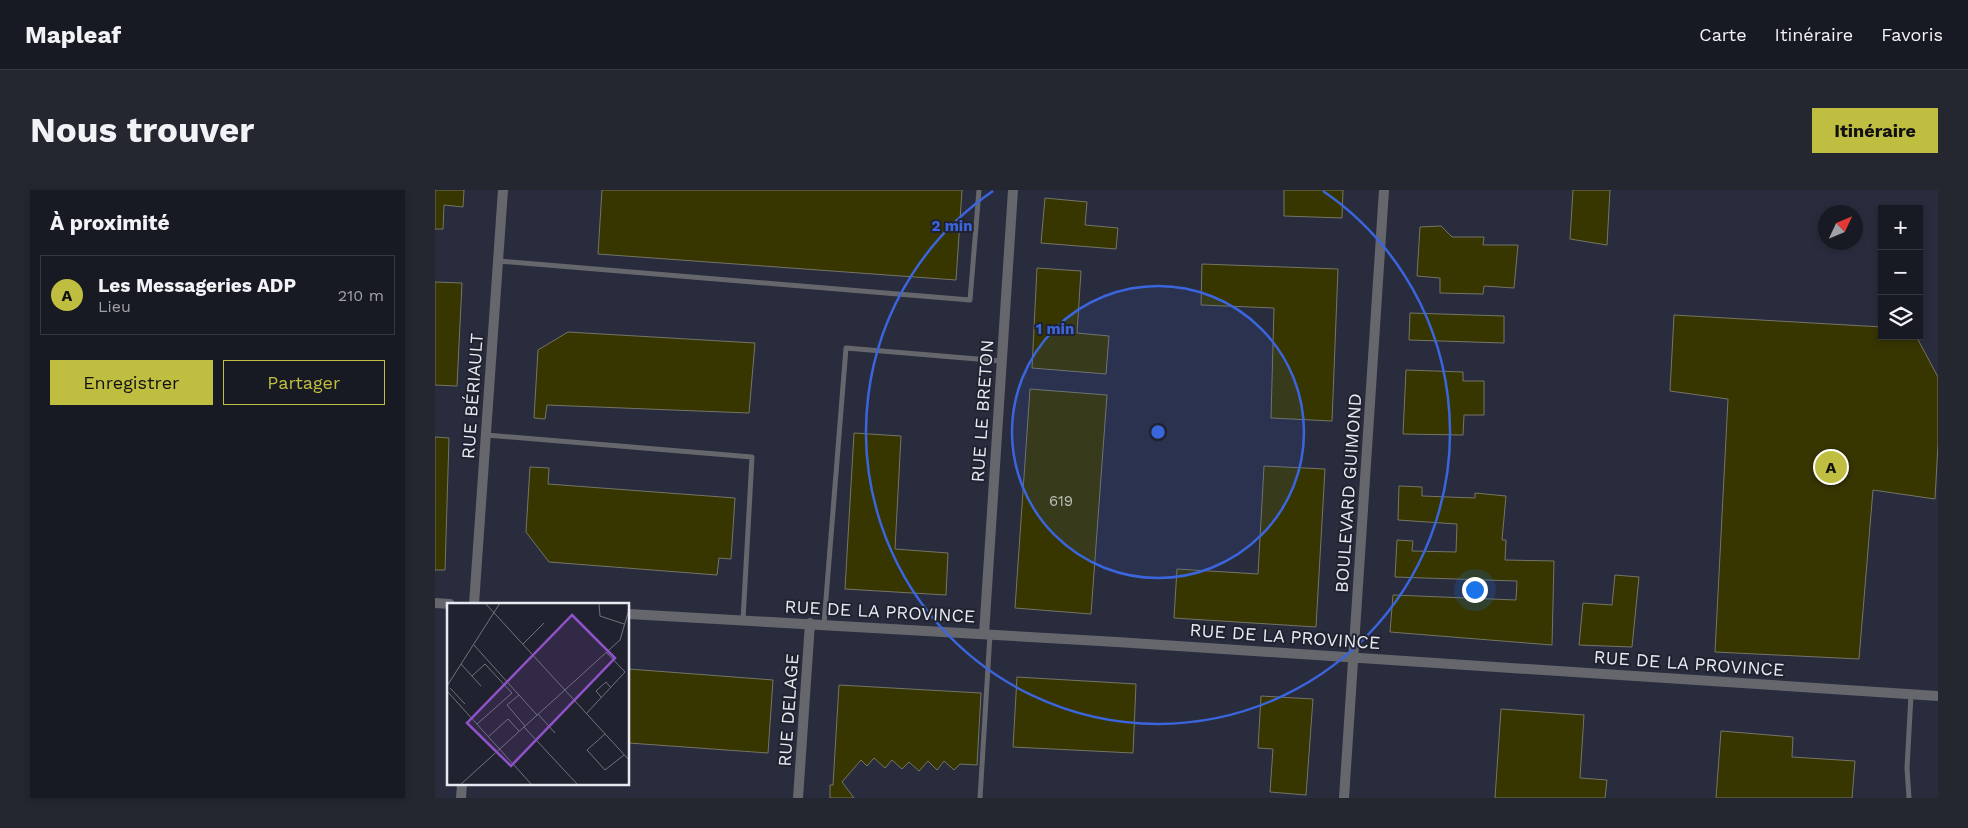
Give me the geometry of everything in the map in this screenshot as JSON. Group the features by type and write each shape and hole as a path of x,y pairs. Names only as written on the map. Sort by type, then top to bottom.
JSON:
{"street":[{"name":"RUE BÉRIAULT","path":"474,603 503,190"},
{"name":"RUE LE BRETON","path":"987,634 1013,190"},
{"name":"BOULEVARD GUIMOND","path":"1344,798 1384,190"},
{"name":"RUE DE LA PROVINCE","path":"630,614 987,634 1938,696"},
{"name":"RUE DELAGE","path":"798,798 810,623"}],"lane":[{"path":"498,261 970,300 979,190"},
{"path":"824,624 846,348 1002,361"},
{"path":"486,435 753,457 743,620"},
{"path":"981,798 987,634"},
{"path":"1909,798 1907,768 1911,695"}],"shaded area":[{"path":"435,190 1938,190 1938,798 435,798"}],"building":[{"path":"435,190 464,190 463,207 444,205 443,229 435,229"},
{"path":"602,190 962,190 956,280 598,254"},
{"path":"1284,190 1343,190 1342,218 1284,216"},
{"path":"1573,190 1610,190 1607,245 1570,239"},
{"path":"1045,198 1087,202 1085,225 1118,228 1116,249 1041,243"},
{"path":"1441,226 1452,237 1484,237 1483,245 1518,245 1514,288 1484,286 1483,294 1440,293 1440,278 1417,276 1420,227"},
{"path":"1202,264 1338,269 1332,421 1271,418 1274,308 1201,305"},
{"path":"1037,268 1081,271 1077,333 1109,336 1106,374 1032,368"},
{"path":"435,282 462,283 457,386 435,385"},
{"path":"1410,313 1504,316 1504,343 1409,340"},
{"path":"1674,315 1878,327 1878,340 1918,340 1938,377 1938,444 1935,499 1873,490 1859,659 1715,652 1728,399 1670,391"},
{"path":"568,332 755,343 749,413 547,405 545,419 534,418 538,350"},
{"path":"1406,370 1463,372 1463,381 1484,381 1484,415 1464,415 1463,435 1403,434"},
{"path":"1030,389 1107,395 1091,614 1015,608"},
{"path":"854,433 901,436 895,549 948,553 946,595 845,589"},
{"path":"435,437 449,438 445,570 435,570"},
{"path":"1264,466 1325,469 1316,627 1174,618 1177,569 1258,574"},
{"path":"530,467 549,468 548,484 735,498 731,559 719,558 717,575 549,562 526,532"},
{"path":"1399,486 1422,487 1422,496 1475,498 1475,493 1506,496 1502,540 1506,540 1505,560 1554,561 1552,645 1390,632 1393,595 1516,600 1517,581 1395,577 1397,540 1413,541 1412,551 1456,552 1457,524 1398,520"},
{"path":"1615,575 1639,577 1632,647 1579,645 1583,603 1612,605"},
{"path":"630,669 773,680 768,753 630,743"},
{"path":"1017,677 1136,684 1133,753 1013,747"},
{"path":"839,685 981,693 977,765 960,764 954,770 944,761 937,770 928,761 919,771 909,762 902,769 892,760 885,768 874,758 867,766 861,760 842,782 854,798 830,798 830,785 833,785"},
{"path":"1261,696 1313,699 1306,795 1270,792 1273,749 1258,748"},
{"path":"1501,709 1584,715 1580,778 1607,780 1605,798 1495,798"},
{"path":"1721,731 1793,737 1792,757 1855,761 1852,798 1716,798"}],"place":[{"name":"Les Messageries ADP","path":"1831,467"}]}
